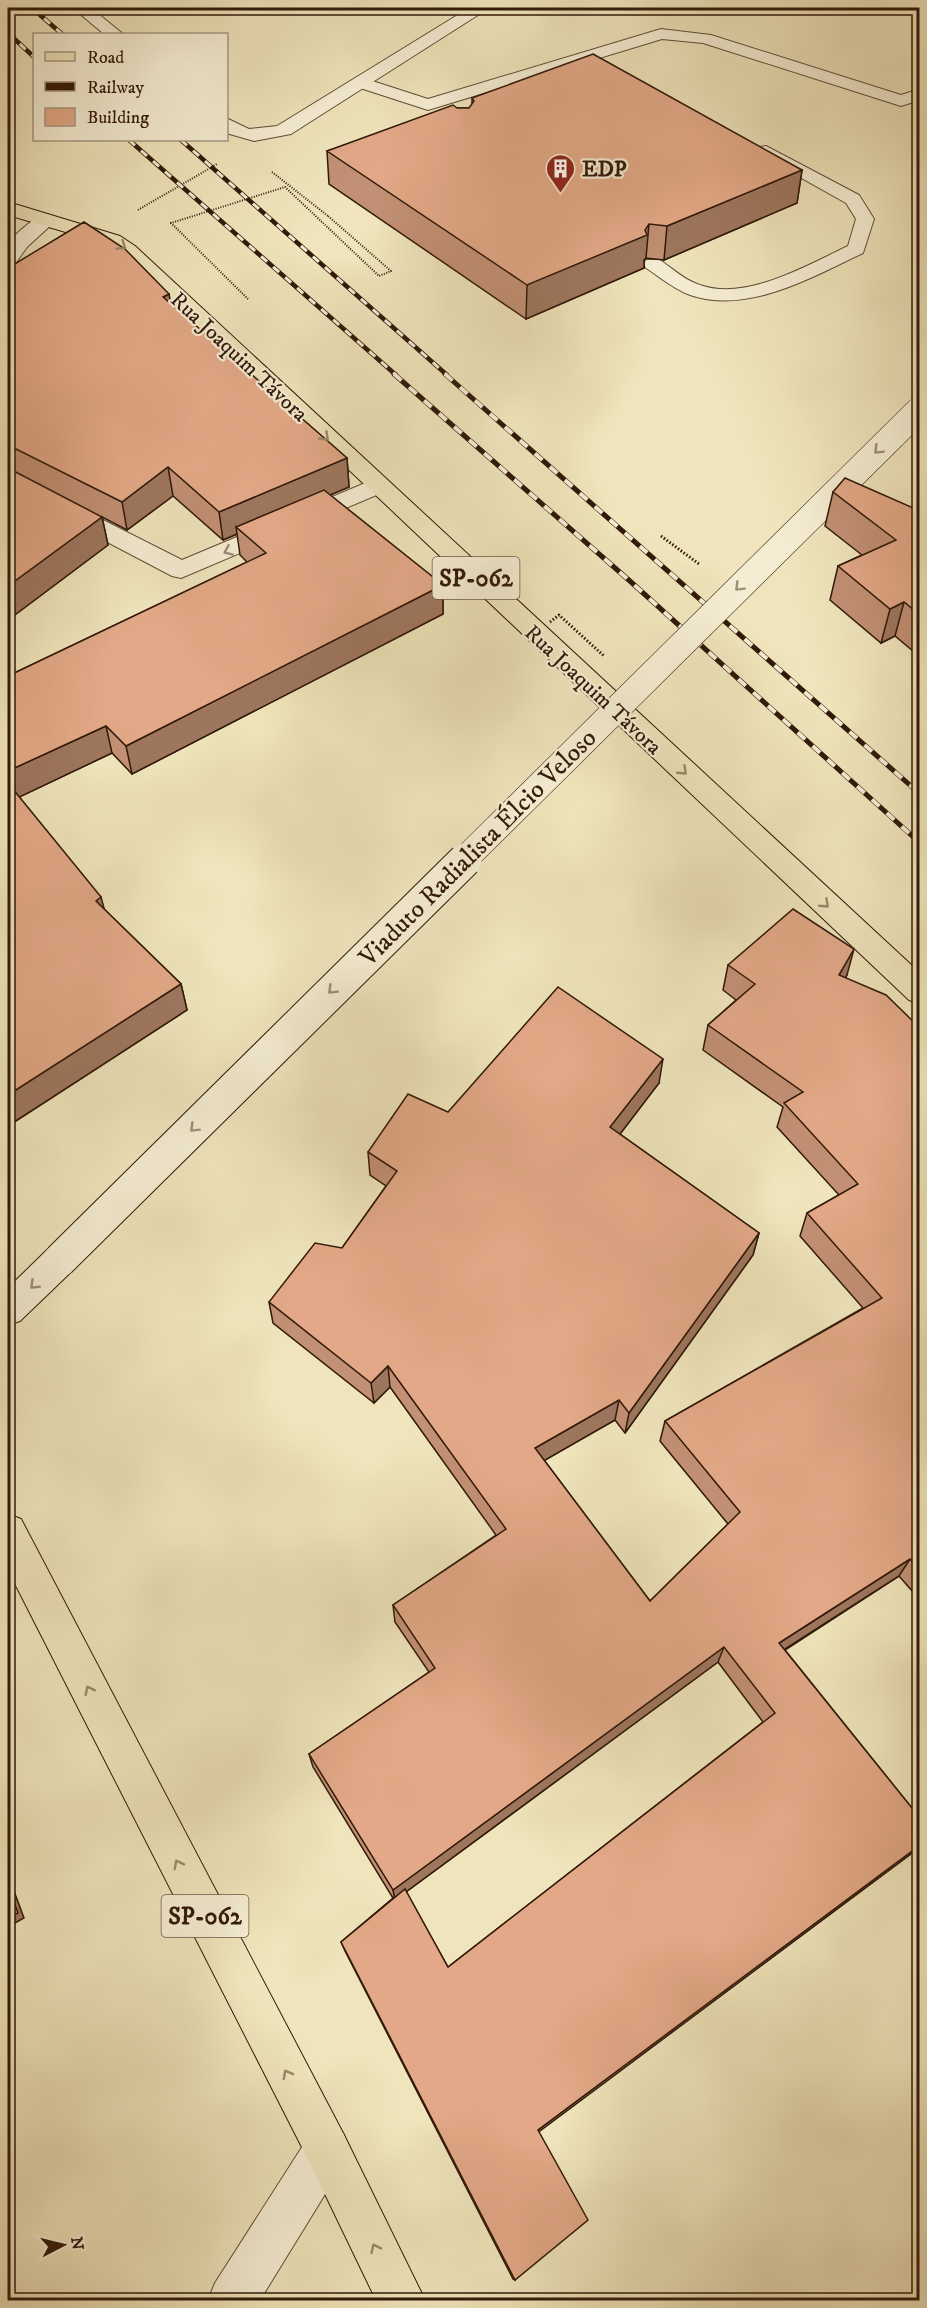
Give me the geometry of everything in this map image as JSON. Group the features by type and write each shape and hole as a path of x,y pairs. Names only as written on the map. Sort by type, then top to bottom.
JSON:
{"main road":[{"path":"81,8 113,33"},
{"path":"228,126 238,133 261,137 284,130 480,8"},
{"name":"Rua Joaquim Távora","path":"8,207 44,221 113,240 128,250 920,992"},
{"path":"8,260 19,243 44,221"},
{"name":"Viaduto Radialista Élcio Veloso","path":"8,1310 920,409"},
{"path":"8,482 181,570 378,486"},
{"name":"SP-062","path":"8,1532 327,2149 401,2301"},
{"path":"232,2301 327,2149"}],"lane":[{"path":"428,105 661,34 705,38 901,100 920,94"},
{"path":"590,55 611,66"},
{"path":"360,82 428,105 446,119"},
{"path":"653,264 697,290 721,295 775,286 856,249 865,219 852,199 747,141"}],"path":[{"path":"96,235 261,137"},
{"path":"242,148 328,216 392,271 379,276 285,187 171,223 248,299"},
{"path":"661,536 700,564 692,572"},
{"path":"550,622 559,615 609,660"}],"building":[{"name":"EDP","path":"593,54 802,170 667,226 649,224 645,230 647,235 527,285 327,151 453,105 457,108 469,108 474,101 472,98"},
{"path":"84,222 125,249 169,294 163,297 347,458 219,512 168,467 122,502 8,445 8,268"},
{"path":"8,468 102,517 8,586"},
{"path":"845,478 920,511 920,615 904,602 890,609 838,566 896,540 833,492"},
{"path":"324,490 443,585 126,746 106,726 8,771 8,676 266,553 236,527"},
{"path":"8,783 101,897 96,901 181,984 8,1095"},
{"path":"793,909 854,949 839,975 886,995 920,1028 920,1570 910,1559 779,1643 920,1818 920,1845 538,2130 588,2220 515,2280 341,1942 405,1889 448,1967 775,1713 724,1647 393,1890 309,1754 435,1668 393,1605 506,1529 388,1366 371,1383 269,1302 315,1243 342,1248 397,1171 368,1152 408,1094 448,1112 558,987 663,1059 610,1127 759,1233 629,1413 619,1400 535,1448 650,1601 740,1512 665,1421 882,1298 807,1213 858,1184 784,1103 803,1092 708,1025 755,984 728,965"},
{"path":"8,1887 18,1913 8,1919"}],"railway":[{"path":"32,8 61,33"},
{"path":"8,33 33,56"},
{"path":"130,141 396,375"},
{"path":"182,141 447,375"},
{"path":"394,374 631,582 920,843"},
{"path":"445,374 920,794"}],"place":[{"name":"EDP","path":"561,194"}]}
